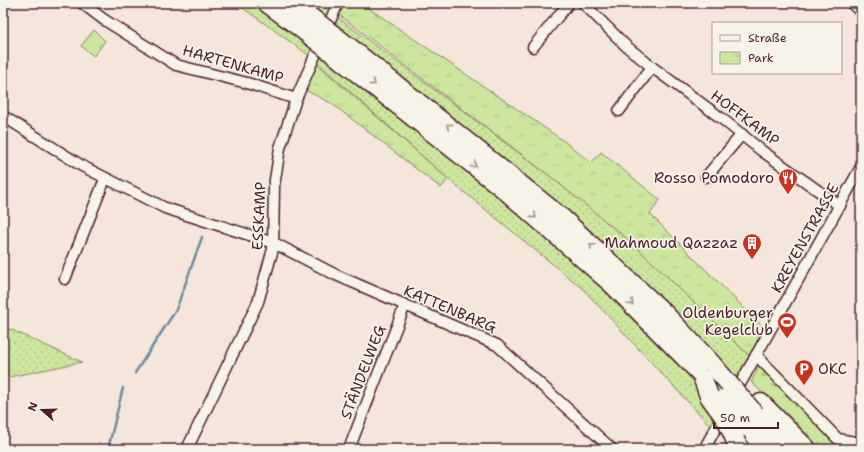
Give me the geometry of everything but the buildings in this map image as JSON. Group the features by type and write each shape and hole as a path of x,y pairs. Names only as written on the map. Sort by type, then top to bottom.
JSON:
{"highway":[{"path":"267,3 298,14 505,190 707,370 755,415 783,449"},
{"path":"345,53 562,218 663,312 707,370 709,396 727,421 738,447"},
{"path":"755,415 765,449"},
{"path":"755,415 807,449"}],"street":[{"name":"HARTENKAMP","path":"82,3 103,19 176,65 247,83 296,99"},
{"name":"ESSKAMP","path":"187,449 258,302 270,265 274,243 274,186 280,148 296,99 338,3"},
{"path":"533,46 569,3"},
{"name":"HOFFKAMP","path":"583,3 626,46 652,67 742,134 762,151 840,206"},
{"path":"851,3 861,12"},
{"path":"618,111 652,67"},
{"name":"KATTENBARG","path":"5,122 105,179 165,208 274,243 306,260 405,306 497,344 612,449"},
{"path":"706,177 742,134"},
{"name":"KREYENSTRASSE","path":"704,449 861,167"},
{"path":"66,279 105,179"},
{"name":"STÄNDELWEG","path":"349,449 405,306"},
{"path":"756,355 838,439 861,443"}],"green space":[{"path":"236,3 326,3 324,7 551,177 631,242 754,360 715,431 583,289 448,179 310,56"},
{"path":"343,3 361,3 564,141 591,163 601,152 660,200 650,214 769,333 754,360 631,242 551,177 338,14"},
{"path":"94,30 105,41 94,56 81,46"},
{"path":"317,64 448,179 441,188 331,103 305,90"},
{"path":"3,326 82,362 9,377 3,365"},
{"path":"760,365 839,449 821,449 751,382"}],"waterway":[{"path":"135,373 176,310 202,237"},
{"path":"108,449 123,388"}],"place":[{"name":"Rosso Pomodoro","path":"788,195"},
{"name":"Mahmoud Qazzaz","path":"752,260"},
{"name":"Oldenburger Kegelclub","path":"787,339"},
{"name":"OKC","path":"804,386"}]}
